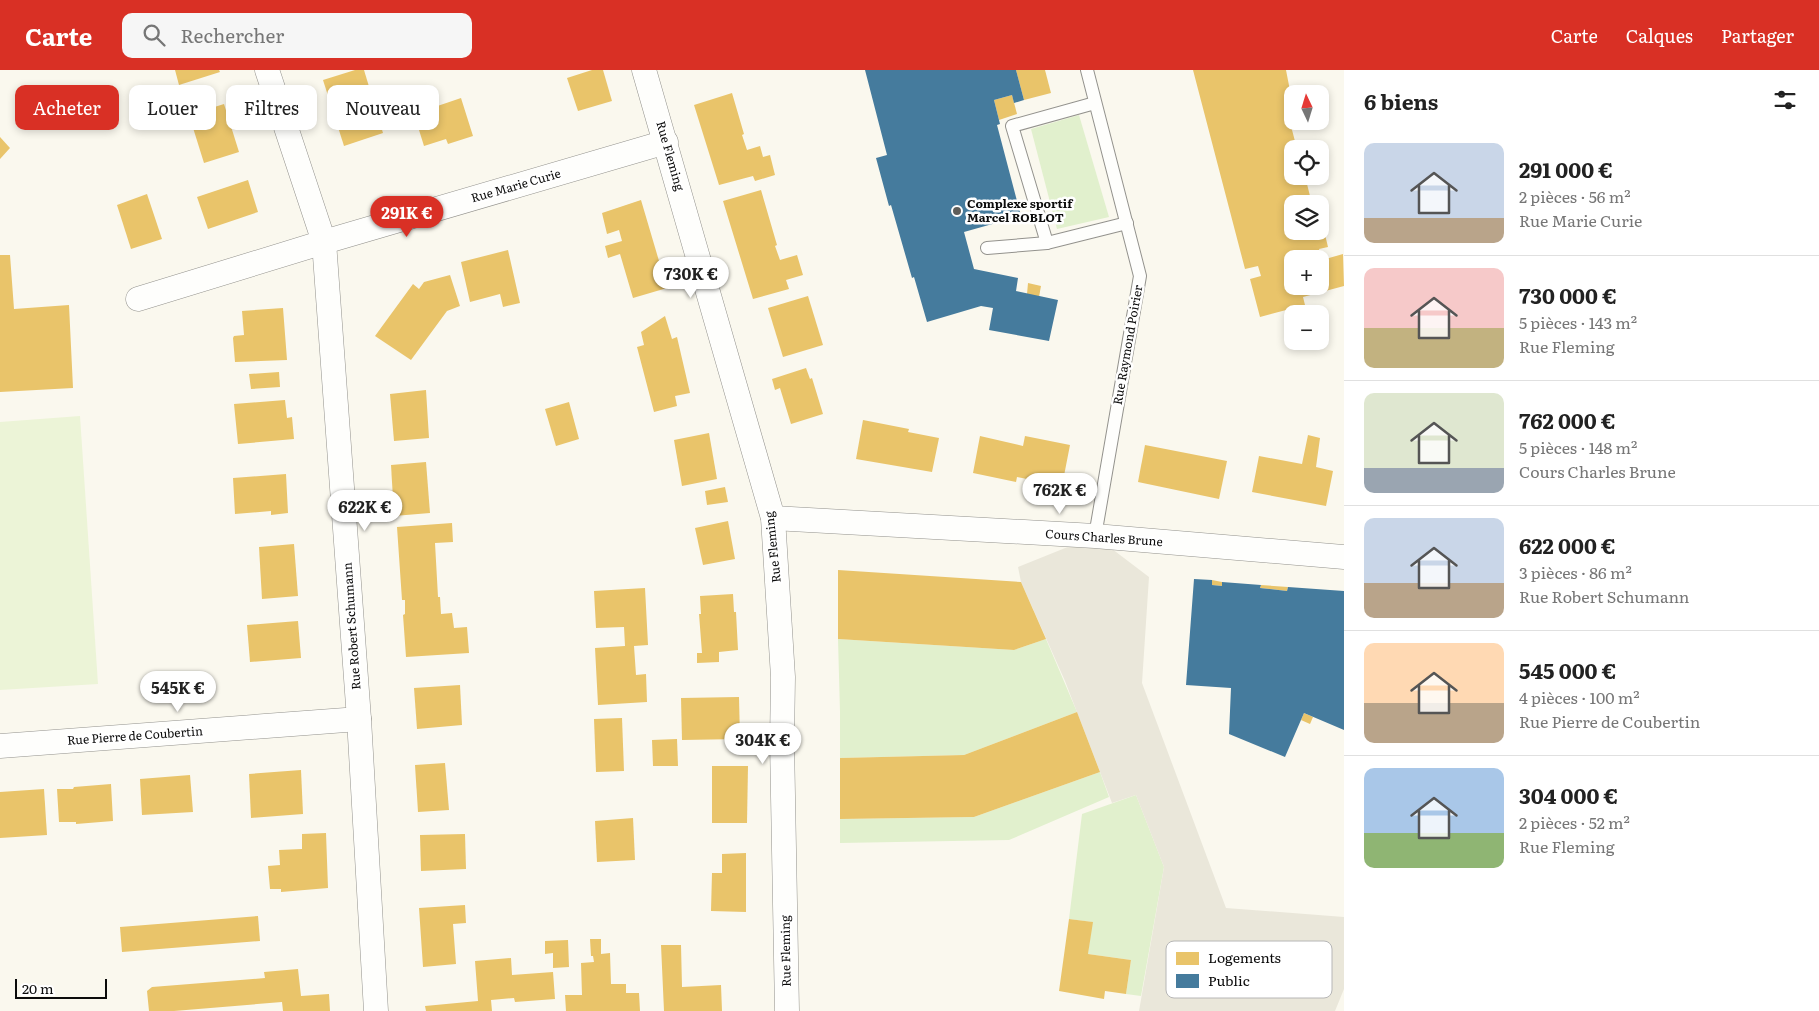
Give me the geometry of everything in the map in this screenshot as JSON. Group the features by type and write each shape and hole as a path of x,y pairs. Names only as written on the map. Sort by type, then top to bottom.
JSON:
{"street":[{"name":"Rue Robert Schumann","path":"267,70 324,242 359,719 376,1011"},
{"name":"Rue Fleming","path":"644,70 773,518 783,677 782,742 787,1011"},
{"name":"Rue Marie Curie","path":"138,299 324,242 666,142"},
{"name":"Cours Charles Brune","path":"773,518 1095,536 1344,557"},
{"name":"Rue Pierre de Coubertin","path":"0,746 359,719"}],"lane":[{"name":"Rue Raymond Poirier","path":"1087,70 1140,276 1095,536"},
{"path":"1047,243 1012,126 1095,103"},
{"path":"987,248 1047,243 1126,222"}],"green space":[{"path":"1079,115 1109,217 1057,229 1031,129"},
{"path":"80,416 98,684 0,690 0,422"},
{"path":"838,639 1014,650 1046,639 1077,712 964,755 840,758"},
{"path":"1100,772 1109,797 1009,840 840,843 840,819 974,817"},
{"path":"1136,795 1164,867 1141,996 1126,994 1131,960 1088,954 1092,922 1069,919 1082,814"}],"shaded area":[{"path":"1095,536 1149,577 1142,683 1226,908 1344,917 1344,989 1335,1011 1139,1011 1164,867 1136,795 1112,803 1065,681 1021,582 1018,567"}],"building: Logements":[{"path":"175,70 219,70 220,72 179,85"},
{"path":"355,70 364,70 369,85 327,85 327,93 323,80"},
{"path":"592,70 603,70 612,101 578,111 567,78"},
{"path":"1016,70 1045,70 1051,93 1024,100"},
{"path":"1193,70 1286,70 1289,85 1284,85 1284,130 1292,130 1295,140 1284,140 1284,185 1307,185 1310,195 1284,195 1284,240 1326,240 1328,247 1319,250 1284,250 1284,295 1310,295 1303,297 1305,305 1284,305 1284,311 1260,317 1250,279 1261,276 1258,266 1245,269"},
{"path":"732,93 747,150 760,146 763,157 770,155 775,175 755,181 753,176 719,185 694,105"},
{"path":"1012,95 1017,114 999,120 994,100"},
{"path":"461,98 473,136 448,144 446,139 424,146 419,130 439,130 439,105"},
{"path":"224,104 226,110 226,130 232,130 239,152 204,163 194,130 216,130 216,107"},
{"path":"339,130 382,130 383,133 344,146"},
{"path":"0,137 10,148 0,159"},
{"path":"248,180 258,212 208,229 197,197"},
{"path":"761,190 780,260 797,255 803,275 786,280 789,289 753,299 723,201"},
{"path":"147,194 162,239 131,249 117,205"},
{"path":"641,200 667,288 633,298 620,254 608,258 605,246 622,241 619,230 607,234 602,213"},
{"path":"508,250 520,303 503,307 500,294 470,302 461,262"},
{"path":"1343,254 1344,286 1329,290 1329,258"},
{"path":"0,255 10,255 14,309 69,305 73,388 0,392"},
{"path":"450,275 460,306 447,311 411,360 375,336 413,284 419,289 424,282"},
{"path":"1028,283 1041,286 1039,297 1027,294"},
{"path":"808,296 823,345 783,357 768,308"},
{"path":"283,308 287,360 235,362 233,338 234,336 244,335 242,311"},
{"path":"665,316 672,339 677,337 690,393 675,396 677,406 654,412 637,347 644,345 641,332"},
{"path":"806,368 810,379 812,378 823,414 791,424 780,388 775,390 772,379"},
{"path":"279,372 280,387 251,389 249,374"},
{"path":"426,390 429,438 394,441 390,394"},
{"path":"285,400 287,418 292,417 294,439 238,444 234,404"},
{"path":"569,402 579,439 556,446 545,409"},
{"path":"863,420 909,429 908,432 939,438 932,472 856,459"},
{"path":"709,433 717,479 682,486 674,440"},
{"path":"1308,435 1320,438 1316,467 1333,471 1326,506 1252,492 1259,456 1302,464"},
{"path":"980,436 1023,446 1025,436 1070,445 1062,486 1017,477 1016,482 973,473"},
{"path":"1145,445 1227,461 1219,499 1138,482"},
{"path":"426,462 430,513 394,516 391,465"},
{"path":"286,474 288,513 271,515 271,511 235,514 233,478"},
{"path":"725,487 728,502 707,505 705,491"},
{"path":"728,521 735,559 703,565 695,528"},
{"path":"452,523 453,542 435,543 438,597 440,597 441,614 452,613 454,628 467,627 469,653 406,657 403,615 405,614 405,600 402,600 397,527"},
{"path":"294,544 298,596 262,599 259,547"},
{"path":"838,570 1021,582 1046,639 1014,650 838,639"},
{"path":"1212,580 1222,582 1222,586 1212,585"},
{"path":"1261,585 1288,587 1287,591 1260,588"},
{"path":"645,588 648,645 634,646 636,675 646,674 647,702 598,705 595,648 625,646 624,627 596,628 594,591"},
{"path":"733,594 738,650 719,652 719,662 697,663 697,653 702,653 699,614 701,614 700,596"},
{"path":"298,621 301,658 250,662 247,625"},
{"path":"460,685 462,725 417,729 414,688"},
{"path":"739,697 740,739 682,740 681,698"},
{"path":"1077,712 1100,772 974,817 840,819 840,758 964,755"},
{"path":"1304,713 1313,717 1310,724 1301,720"},
{"path":"622,718 624,771 596,772 594,719"},
{"path":"677,739 678,766 653,766 652,740"},
{"path":"445,763 449,810 418,812 415,765"},
{"path":"712,766 748,766 747,823 712,823"},
{"path":"301,770 303,814 251,818 249,774"},
{"path":"190,775 193,812 142,815 140,779"},
{"path":"111,784 113,821 76,824 76,822 59,822 57,789"},
{"path":"44,789 47,835 0,838 0,792"},
{"path":"633,818 635,860 597,862 595,821"},
{"path":"326,833 328,888 281,892 281,889 270,889 268,866 280,865 279,850 302,849 302,834"},
{"path":"465,834 466,869 421,871 420,835"},
{"path":"746,853 746,912 711,911 712,873 722,873 722,854"},
{"path":"465,905 466,923 453,924 456,964 423,967 419,908"},
{"path":"258,916 260,941 122,952 120,927"},
{"path":"1069,919 1093,922 1088,954 1131,960 1126,994 1105,991 1104,999 1059,991"},
{"path":"590,939 601,939 601,954 610,953 611,984 626,984 626,993 639,993 640,1011 566,1011 565,995 582,995 581,963 594,962 593,956 591,956"},
{"path":"568,940 569,967 553,968 553,953 545,954 545,941"},
{"path":"661,945 681,945 682,987 721,985 722,1011 664,1011"},
{"path":"511,958 512,975 553,972 555,999 515,1002 514,998 491,1000 492,1011 426,1011 425,1006 478,1001 475,961"},
{"path":"298,969 301,996 329,994 330,1011 283,1011 282,1002 174,1011 149,1011 147,991 152,987 265,978 264,972"}],"building: Public":[{"name":"Complexe sportif Marcel ROBLOT","path":"865,70 1016,70 1024,100 1014,103 1012,95 994,100 1000,124 997,125 1021,216 964,232 974,269 1018,278 1016,291 1058,300 1049,341 989,330 993,308 981,306 927,322 891,205 889,206 876,158 887,155"},
{"path":"1194,579 1212,580 1212,585 1222,586 1222,582 1261,585 1260,588 1287,591 1288,587 1344,591 1344,730 1304,713 1285,757 1229,734 1231,688 1186,685"}],"place":[{"name":"Complexe sportif Marcel ROBLOT","path":"957,211"}]}
